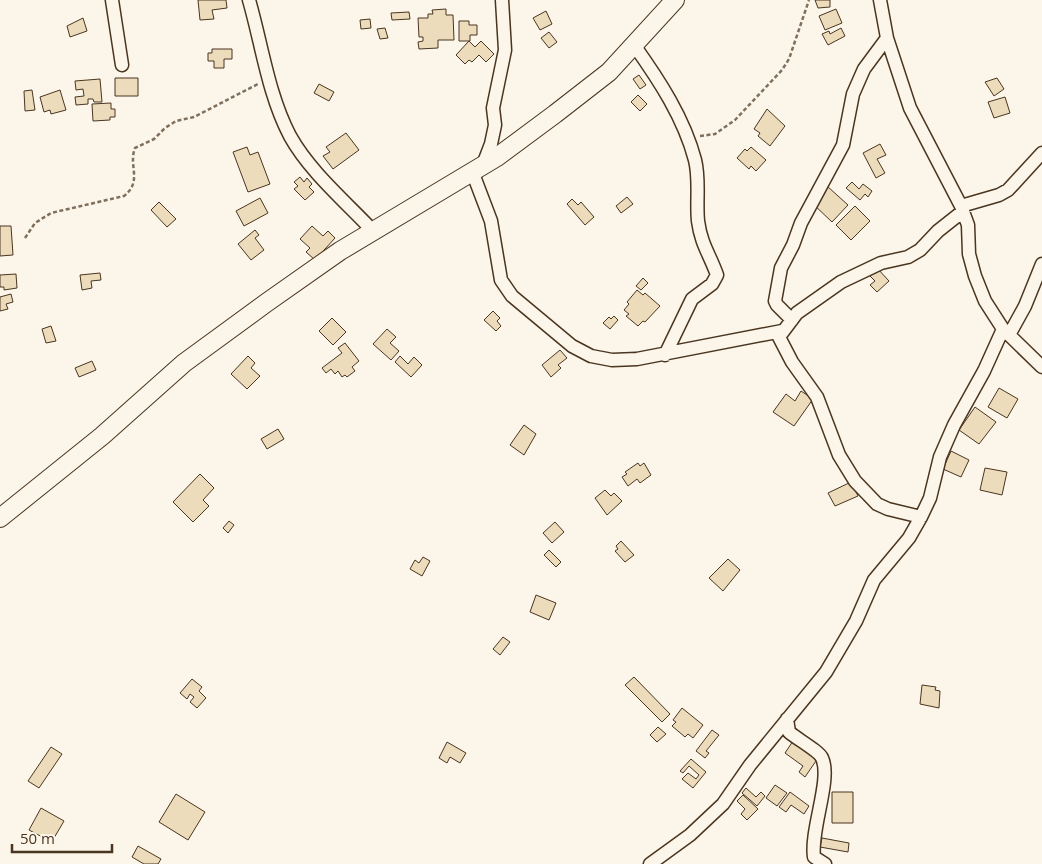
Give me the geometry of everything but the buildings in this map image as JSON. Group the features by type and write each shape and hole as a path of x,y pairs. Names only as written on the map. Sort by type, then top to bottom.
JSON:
{"street":[{"path":"112,0 122,65"},
{"path":"249,0 268,79 291,137 313,166 374,232"},
{"path":"502,0 505,50 493,108 493,135 477,168 491,221 501,280 512,296 572,346 591,356 612,360 665,355 782,331"},
{"path":"0,518 102,436 184,363 326,261 496,157 609,72 675,0"},
{"path":"880,0 887,38 910,108 968,225 969,254 985,301 1006,332 1042,367"},
{"path":"792,320 775,301 781,268 809,204 843,145 856,86 864,69 887,38"},
{"path":"634,45 662,84 686,136 698,174 696,199 703,246 717,278 692,299 665,355"},
{"path":"921,517 888,509 877,504 856,481 839,455 818,397 779,338 782,331 792,320 840,282 864,269 880,263 908,257 920,250 961,209 1008,190 1042,154"},
{"path":"650,864 690,836 723,804 750,765 826,672 856,621 874,580 909,538 921,517 930,498 936,470 950,433 1006,332 1025,306 1042,264"},
{"path":"787,719 790,732 822,757 825,770 812,844 814,857 825,864"}],"path":[{"path":"686,136 715,134 735,120 770,84 790,59 809,0"},
{"path":"25,238 35,223 51,213 124,196 132,190 135,148 154,139 165,128 176,121 194,117 268,79"}]}
